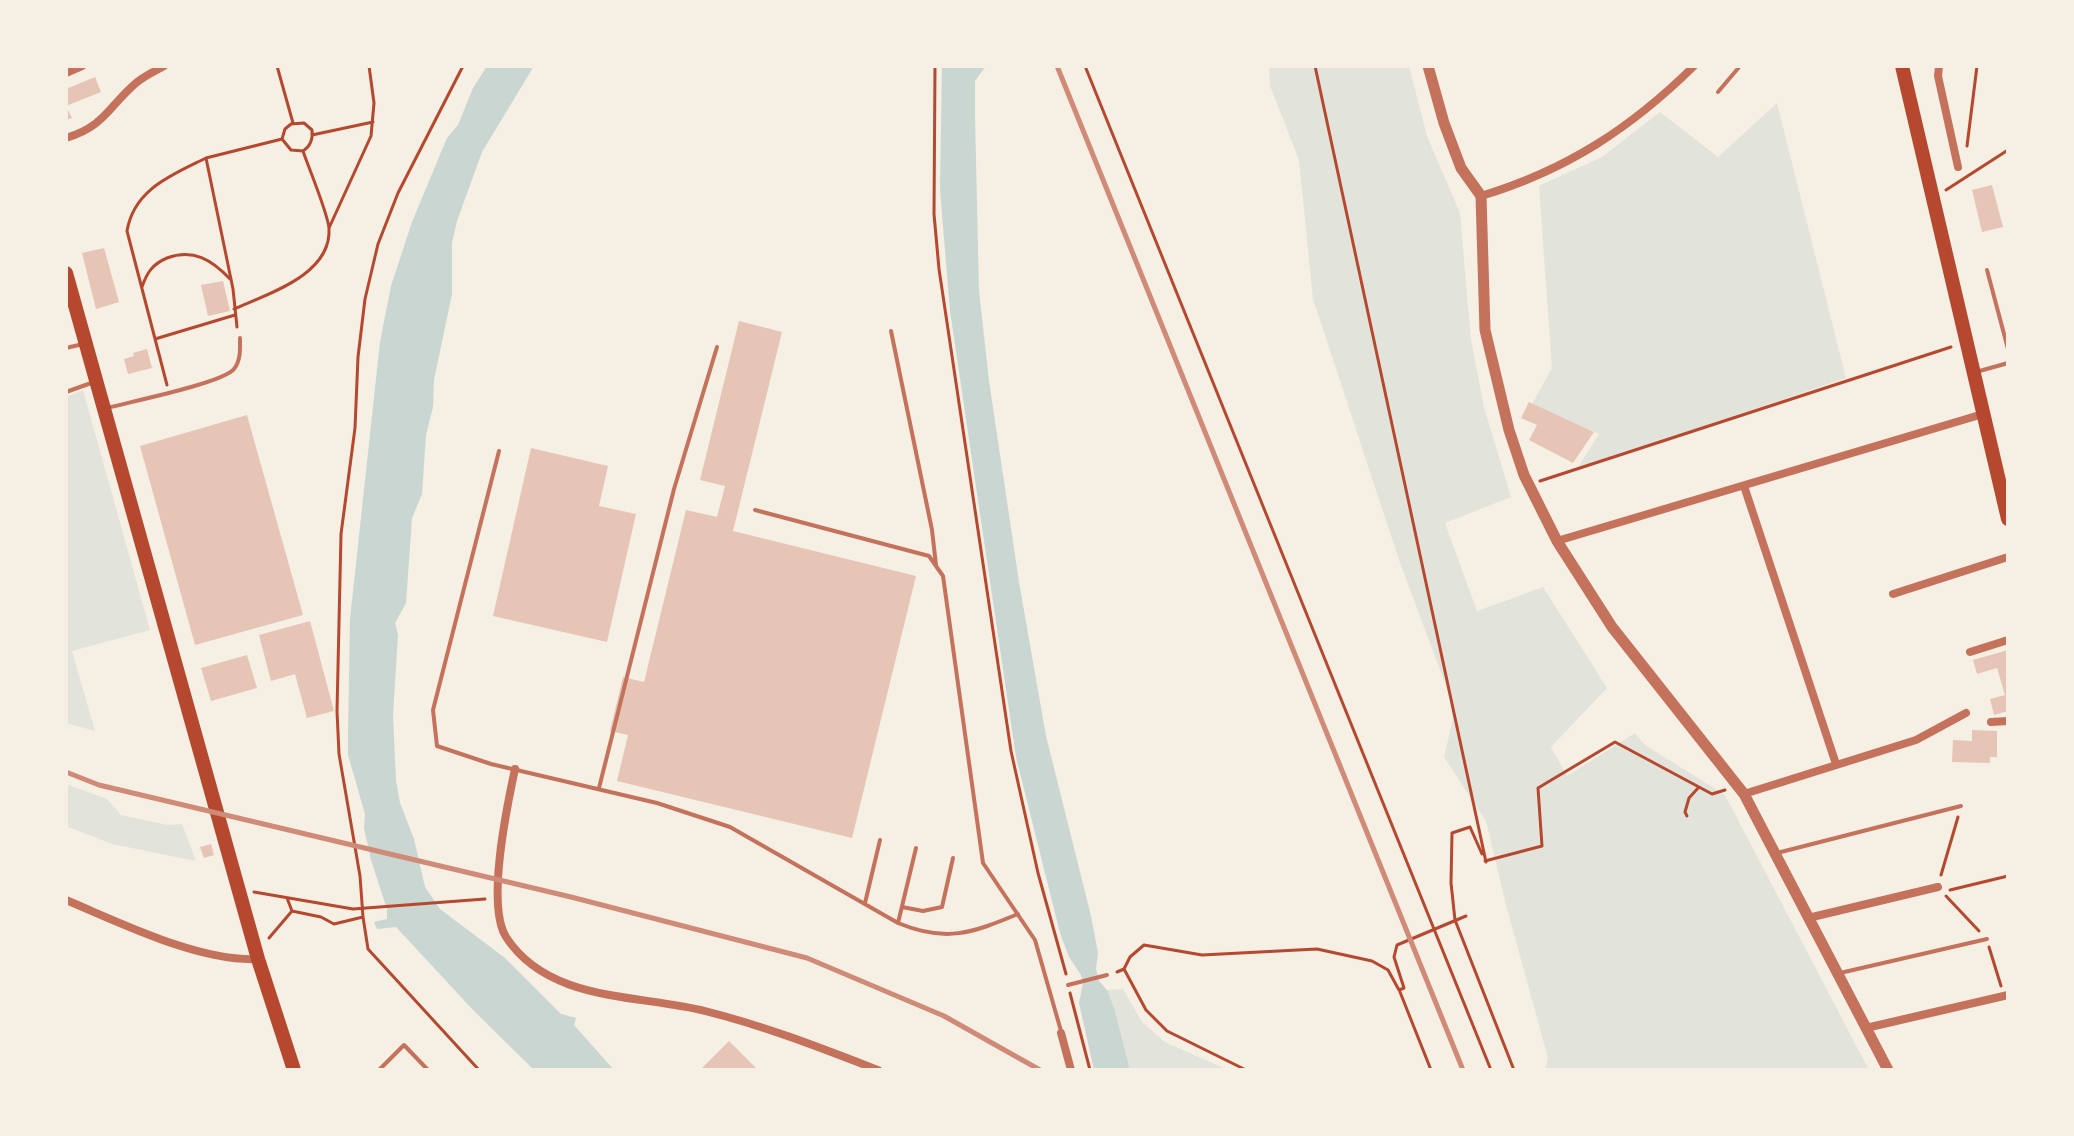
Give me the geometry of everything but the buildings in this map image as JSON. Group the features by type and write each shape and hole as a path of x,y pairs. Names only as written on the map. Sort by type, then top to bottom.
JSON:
{"main road":[{"path":"1902,66 2008,519"},
{"path":"66,273 256,952 294,1070"}],"street":[{"path":"66,73 82,66"},
{"path":"66,138 85,132 108,115 138,81 164,66"},
{"path":"1428,66 1461,168 1481,196 1485,330 1509,430 1529,484 1557,541 1612,627 1741,790 1888,1070"},
{"path":"1481,196 1524,183 1567,163 1614,135 1664,96 1694,66"},
{"path":"1939,66 1938,76 1958,167"},
{"path":"1557,541 1983,414"},
{"path":"1744,486 1836,764"},
{"path":"1893,594 2008,557"},
{"path":"1970,652 2008,640"},
{"path":"1741,790 1916,740 1966,713"},
{"path":"1991,722 2008,721"},
{"path":"515,769 506,810 498,898 505,935 531,964 582,991 703,1010 805,1040 876,1070"},
{"path":"1808,918 1938,887"},
{"path":"66,900 129,927 208,953 237,960 256,952"},
{"path":"1866,1028 2006,995"},
{"path":"1061,1033 1071,1070"}],"lane":[{"path":"1718,92 1740,66"},
{"path":"1987,270 2008,349"},
{"path":"891,331 937,567"},
{"path":"104,409 209,382 233,371 240,358 240,338"},
{"path":"66,348 86,343"},
{"path":"599,788 674,489 717,347"},
{"path":"1973,372 2008,363"},
{"path":"66,392 96,381"},
{"path":"499,451 433,710 437,746 491,764 657,803 730,827 898,923 918,931 950,935 979,930 1018,914"},
{"path":"755,510 929,556 943,576 983,863 1035,940 1061,1033"},
{"path":"1775,853 1961,806"},
{"path":"865,903 880,840"},
{"path":"898,923 916,848"},
{"path":"902,907 923,911 942,907 953,858"},
{"path":"1838,974 1987,939"},
{"path":"1068,985 1107,975"},
{"path":"379,1070 404,1045 428,1070"}],"path":[{"path":"277,66 293,123"},
{"path":"155,339 235,312 313,267 325,245 342,196 368,148 373,122 369,66"},
{"path":"463,66 398,193 378,244 365,299 358,357 355,428 341,534 337,711 339,754 360,876 368,949 479,1070"},
{"path":"935,66 934,214 939,269 1011,751 1038,873 1090,1070"},
{"path":"1085,66 1491,1070"},
{"path":"1315,66 1486,862"},
{"path":"312,135 373,122"},
{"path":"293,123 308,126 312,135 308,148 303,151 291,150 282,139 285,129 293,123"},
{"path":"169,391 127,231 129,217 135,205 160,181 206,158 282,139"},
{"path":"303,151 329,229"},
{"path":"206,158 232,281 240,338"},
{"path":"141,290 151,268 180,253 191,253 211,261 232,281"},
{"path":"1529,484 1966,341"},
{"path":"1486,862 1542,846 1538,788 1615,742 1712,794 1741,790"},
{"path":"1687,816 1685,812 1689,798 1699,787"},
{"path":"1938,887 1961,806"},
{"path":"1486,862 1470,827 1452,833 1451,883 1455,920 1514,1070"},
{"path":"1938,887 1949,890 2008,876"},
{"path":"1938,887 1987,939 2006,995"},
{"path":"239,889 353,909 498,898"},
{"path":"287,898 292,911"},
{"path":"292,911 321,917 334,924 363,917"},
{"path":"256,952 292,911"},
{"path":"1399,990 1404,988 1394,957 1397,945 1466,916"},
{"path":"1107,975 1124,969 1130,957 1144,945 1202,955 1317,949 1372,961 1388,970 1399,990 1431,1070"},
{"path":"1124,969 1156,1023 1246,1070"}],"shaded area":[{"path":"487,66 534,66 482,152 452,243 452,294 434,380 422,494 412,518 406,603 395,623 398,635 393,715 396,780 425,887 440,909 505,958 561,1014 576,1018 574,1025 614,1070 534,1070 396,927 377,929 374,922 387,919 387,909 371,860 364,828 365,814 348,755 350,619 380,342 391,286 412,222 447,138 458,125 473,88"},
{"path":"942,66 986,66 975,81 975,117 979,291 989,381 1046,736 1091,916 1098,953 1096,969 1099,981 1107,990 1114,1008 1130,1070 1094,1070 1079,1003 1083,983 1060,933 1016,757 950,311 940,190"},
{"path":"1269,66 1409,66 1427,136 1460,213 1471,340 1484,407 1511,497 1445,523 1477,611 1543,587 1607,688 1551,747 1567,776 1635,733 1645,745 1725,795 1869,1070 1545,1070 1548,1058 1486,821 1444,757 1455,710 1399,560 1313,299 1299,160 1270,86"},
{"path":"1777,103 1846,378 1576,470 1599,434 1532,404 1552,368 1539,186 1602,157 1660,112 1718,157"},
{"path":"83,390 150,630 72,651 95,731 66,723 66,397"},
{"path":"66,784 107,799 121,815 168,825 182,824 196,861 112,844 66,826"},
{"path":"1123,989 1142,1022 1165,1042 1228,1070 1130,1070 1107,990"}],"railway":[{"path":"1057,66 1463,1070"},
{"path":"66,772 99,785 571,897 807,958 944,1016 1040,1070"}]}
